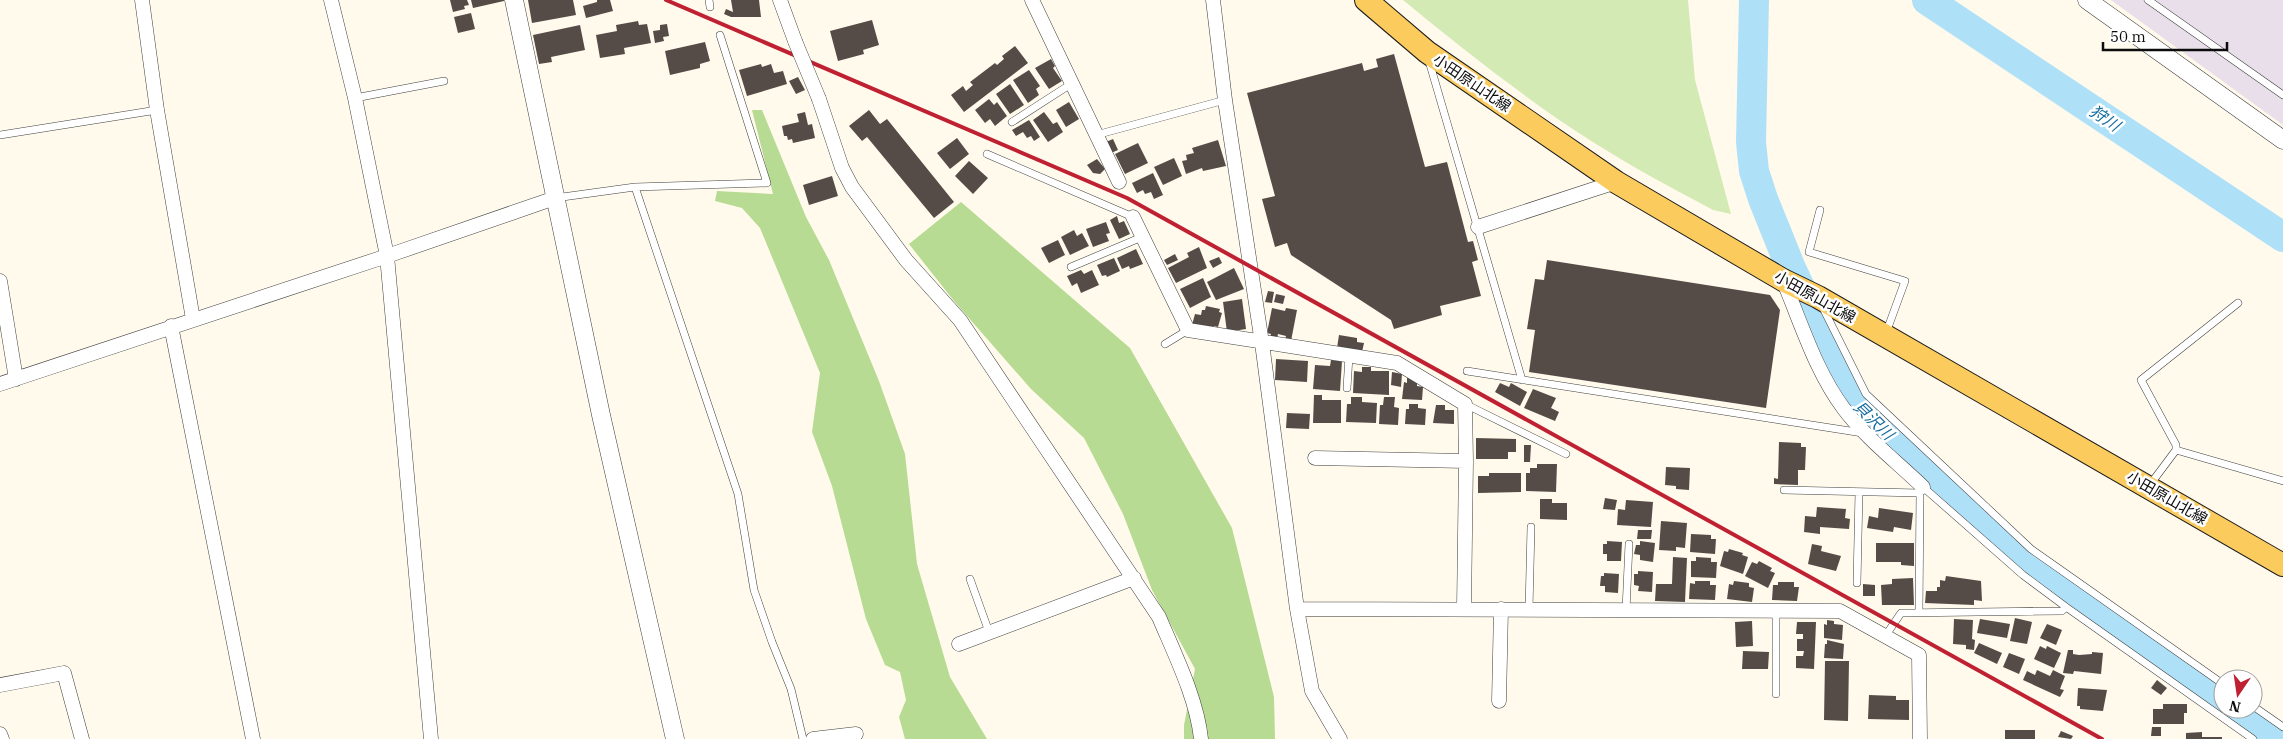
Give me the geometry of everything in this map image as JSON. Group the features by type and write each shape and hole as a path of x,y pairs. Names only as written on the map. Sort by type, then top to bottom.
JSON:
{"main road":[{"name":"小田原山北線","path":"1366,0 1427,52 1616,182 1783,280 1818,297 2283,565"}],"street":[{"path":"142,0 157,110 193,319"},
{"path":"331,0 355,98 387,256 431,739"},
{"path":"514,0 601,415 675,739"},
{"path":"780,0 819,99 842,168 852,188 906,260 960,320 1134,578 1163,626 1200,726 1201,739"},
{"path":"1032,0 1119,182"},
{"path":"1213,0 1225,100 1262,343 1297,609 1312,691 1340,739"},
{"path":"2087,0 2283,140"},
{"path":"1478,226 1616,182"},
{"path":"0,384 387,256 555,198"},
{"path":"1132,217 1188,330 1397,363 1465,404 1464,609"},
{"path":"0,280 16,378"},
{"path":"1783,280 1827,382 1844,409 1922,490"},
{"path":"172,326 253,739"},
{"path":"1314,458 1466,461"},
{"path":"959,644 1134,578"},
{"path":"1297,609 1840,611 1919,655 1920,739"},
{"path":"1499,701 1501,609"},
{"path":"0,685 64,673 82,739"},
{"path":"0,734 2,739"},
{"path":"813,739 856,734"}],"lane":[{"path":"2148,0 2283,95"},
{"path":"555,198 635,187 767,183 720,35"},
{"path":"1427,52 1522,380"},
{"path":"355,98 444,80"},
{"path":"1012,122 1071,84"},
{"path":"1096,135 1225,100"},
{"path":"0,135 157,110"},
{"path":"987,154 1132,217"},
{"path":"635,187 738,494 754,590 772,642 791,688 803,739"},
{"path":"1820,210 1809,252 1905,281 1885,336"},
{"path":"1071,267 1142,237"},
{"path":"1818,297 1853,372 1866,394 2031,549 2213,677"},
{"path":"2148,487 2176,450 2176,445 2141,380 2238,303"},
{"path":"1165,344 1188,330"},
{"path":"1347,388 1349,356"},
{"path":"1467,371 1866,433"},
{"path":"1465,404 1566,454"},
{"path":"2176,450 2283,481"},
{"path":"1784,490 1858,492 1922,490 2023,575 2066,608 2253,739"},
{"path":"1919,612 1922,490"},
{"path":"1856,583 1858,492"},
{"path":"1528,609 1531,527"},
{"path":"1626,610 1629,544"},
{"path":"970,579 989,632"},
{"path":"1886,635 1901,612 2062,611 2066,608"},
{"path":"1776,611 1776,694"},
{"path":"2263,713 2283,727"}],"shaded area":[{"path":"2111,0 2283,0 2283,125"}],"green space":[{"path":"1403,0 1688,0 1695,80 1731,214 1713,210 1625,161 1571,128 1497,75"},
{"path":"752,110 762,110 806,217 829,260 879,381 905,454 917,564 950,677 987,739 905,739 899,717 906,700 900,672 885,665 866,619 832,486 812,432 820,373 760,228 742,208 715,201 717,191 773,194"},
{"path":"961,202 1130,348 1232,528 1274,697 1275,739 1184,739 1184,725 1195,669 1152,590 1123,514 1084,438 1031,389 954,301 909,244"}],"building":[{"path":"450,0 467,0 469,5 464,6 465,9 453,12"},
{"path":"471,0 504,0 504,1 473,8"},
{"path":"528,0 573,0 576,15 532,23"},
{"path":"597,0 610,0 613,11 586,18 583,6 597,2"},
{"path":"731,0 759,0 761,17 731,17 724,14 726,9 733,12"},
{"path":"471,13 475,29 458,33 454,17"},
{"path":"872,20 879,45 863,50 864,54 838,61 830,31"},
{"path":"638,21 639,25 647,24 651,43 624,48 625,54 600,58 596,35 617,31 616,25"},
{"path":"667,24 669,36 663,37 664,41 655,43 653,31 660,30 660,25"},
{"path":"580,25 585,50 551,57 552,62 539,64 533,35"},
{"path":"705,42 710,61 700,64 700,68 670,75 665,51"},
{"path":"1015,46 1028,63 964,112 951,95 963,86 966,91 973,85 970,82 995,63 997,65 1004,59 1002,56"},
{"path":"1394,54 1425,167 1447,162 1468,242 1473,241 1478,260 1472,262 1481,296 1440,306 1442,315 1394,329 1391,320 1291,255 1287,243 1275,247 1262,199 1275,196 1247,93 1362,63 1364,71 1378,67 1376,59"},
{"path":"1051,59 1055,66 1053,68 1062,81 1049,89 1035,68"},
{"path":"761,64 762,67 771,64 774,73 783,71 787,84 747,96 739,70"},
{"path":"1029,70 1040,86 1036,89 1039,95 1028,103 1013,80"},
{"path":"798,77 805,90 796,94 789,81"},
{"path":"1010,84 1024,105 1010,114 996,94"},
{"path":"989,99 994,105 997,102 1007,116 995,126 990,119 985,123 975,110"},
{"path":"1069,102 1079,119 1066,127 1056,110"},
{"path":"869,110 880,124 887,119 954,202 934,218 867,137 862,141 849,126"},
{"path":"805,112 808,125 812,124 815,138 793,143 792,139 788,140 787,136 784,136 782,126 799,122 797,114"},
{"path":"1044,112 1053,124 1057,122 1063,132 1048,142 1033,120"},
{"path":"1029,120 1040,137 1034,141 1031,136 1027,138 1023,132 1016,136 1012,130"},
{"path":"957,138 969,154 950,169 937,153"},
{"path":"1113,139 1118,150 1111,153 1106,142"},
{"path":"1218,140 1226,166 1203,171 1202,168 1186,174 1182,161 1187,160 1186,155 1194,153 1192,148"},
{"path":"1138,143 1148,163 1125,174 1115,154"},
{"path":"1174,158 1182,176 1163,185 1154,167"},
{"path":"1097,159 1105,169 1100,174 1093,173 1087,165"},
{"path":"969,161 988,178 973,194 955,176"},
{"path":"1153,173 1163,195 1154,199 1151,192 1145,194 1143,190 1137,193 1132,183"},
{"path":"832,176 838,196 809,205 803,185"},
{"path":"1117,216 1119,223 1124,221 1130,234 1119,239 1110,220"},
{"path":"1106,222 1110,233 1106,234 1109,241 1093,247 1086,229"},
{"path":"1074,230 1077,236 1082,233 1089,246 1070,255 1061,237"},
{"path":"1058,240 1065,255 1049,263 1041,248"},
{"path":"1199,247 1207,268 1176,283 1168,268 1189,257 1187,253"},
{"path":"1136,249 1143,264 1130,269 1129,266 1122,269 1117,258"},
{"path":"1175,254 1178,260 1167,265 1164,260"},
{"path":"1219,257 1222,263 1213,268 1209,261"},
{"path":"1114,258 1120,271 1107,277 1106,275 1102,276 1097,265"},
{"path":"1547,260 1770,295 1780,310 1766,408 1529,372 1535,330 1527,329 1535,279 1544,280"},
{"path":"1234,268 1244,289 1216,300 1207,282"},
{"path":"1081,270 1084,274 1092,270 1099,285 1081,293 1077,283 1072,286 1067,276"},
{"path":"1203,278 1211,297 1190,308 1180,289"},
{"path":"1268,291 1274,292 1272,303 1265,302"},
{"path":"1276,294 1285,296 1283,304 1274,302"},
{"path":"1242,299 1246,329 1227,332 1223,302"},
{"path":"1206,306 1220,309 1219,312 1222,313 1218,327 1214,326 1213,329 1192,325 1195,314 1201,315 1202,310 1205,310"},
{"path":"1272,308 1285,311 1286,308 1297,310 1291,341 1285,340 1286,336 1278,334 1277,339 1270,338 1271,334 1267,333"},
{"path":"1339,335 1357,338 1357,342 1364,343 1362,352 1337,348"},
{"path":"1276,359 1308,361 1307,382 1275,380"},
{"path":"1331,360 1342,361 1340,391 1313,389 1315,365 1330,366"},
{"path":"1362,367 1371,367 1371,371 1389,371 1389,395 1353,393 1354,371 1362,372"},
{"path":"1392,372 1402,374 1401,387 1391,385"},
{"path":"1407,378 1414,378 1417,386 1423,387 1422,400 1402,399 1404,382 1407,383"},
{"path":"1500,383 1509,387 1511,383 1527,392 1520,406 1495,392"},
{"path":"1533,389 1556,398 1551,408 1559,412 1555,421 1524,408"},
{"path":"1314,395 1322,395 1322,400 1341,400 1341,423 1313,423"},
{"path":"1351,397 1362,397 1362,402 1377,403 1376,423 1346,422 1347,404 1351,404"},
{"path":"1384,397 1395,397 1394,407 1399,408 1398,425 1379,424 1380,405 1383,405"},
{"path":"1409,404 1418,404 1418,408 1426,409 1425,425 1405,424 1406,409 1409,409"},
{"path":"1436,405 1445,405 1445,410 1454,410 1454,424 1433,423"},
{"path":"1287,413 1310,414 1309,429 1286,428"},
{"path":"1476,438 1516,439 1516,452 1508,452 1508,459 1476,459"},
{"path":"1779,442 1801,443 1801,447 1806,447 1805,470 1798,470 1798,485 1774,484 1774,478 1778,479"},
{"path":"1524,445 1531,445 1530,462 1524,462"},
{"path":"1537,464 1557,464 1556,492 1526,491 1526,473 1530,473 1530,468 1537,468"},
{"path":"1666,467 1690,468 1689,490 1676,489 1676,486 1665,485"},
{"path":"1489,473 1521,473 1521,492 1478,493 1478,476 1489,476"},
{"path":"1605,498 1617,500 1615,510 1603,509"},
{"path":"1540,499 1552,499 1552,503 1567,503 1567,520 1540,519"},
{"path":"1626,500 1653,502 1651,527 1617,525 1618,509 1625,510"},
{"path":"1817,507 1846,509 1845,518 1850,519 1849,529 1820,527 1820,534 1804,532 1805,516 1816,517"},
{"path":"1879,508 1913,513 1911,530 1894,527 1893,532 1867,528 1869,516 1878,518"},
{"path":"1661,521 1687,523 1685,548 1676,547 1676,551 1659,550"},
{"path":"1638,530 1652,530 1651,539 1637,539"},
{"path":"1691,534 1711,535 1711,539 1716,539 1715,554 1690,552"},
{"path":"1607,541 1622,542 1621,561 1607,561 1607,554 1603,554 1603,544 1607,544"},
{"path":"1640,541 1655,543 1653,562 1640,560 1640,555 1634,554 1636,545 1640,545"},
{"path":"1876,543 1914,543 1914,566 1901,565 1901,562 1876,562"},
{"path":"1812,544 1822,546 1821,551 1841,556 1836,571 1808,564"},
{"path":"1729,549 1743,553 1742,555 1748,557 1743,574 1720,566 1724,551 1728,552"},
{"path":"1673,557 1687,558 1685,602 1655,601 1656,584 1672,584"},
{"path":"1696,557 1711,558 1711,562 1717,562 1716,578 1691,577 1691,561 1696,561"},
{"path":"1759,561 1772,568 1770,571 1775,573 1768,588 1745,576 1752,562 1757,564"},
{"path":"1638,571 1653,572 1652,592 1638,591 1639,586 1634,585 1634,574 1638,574"},
{"path":"1604,573 1619,574 1618,593 1605,592 1605,586 1600,586 1601,576 1604,576"},
{"path":"1946,576 1981,581 1982,601 1974,600 1974,605 1925,603 1926,591 1937,591 1937,587 1940,587 1940,580 1945,581"},
{"path":"1913,578 1914,605 1882,605 1881,585 1892,584 1892,579"},
{"path":"1695,581 1710,581 1710,585 1716,585 1715,600 1689,599 1690,583 1695,584"},
{"path":"1734,581 1749,583 1749,587 1754,588 1752,602 1727,599 1729,584 1733,585"},
{"path":"1778,582 1794,582 1794,587 1799,587 1797,601 1772,600 1773,585 1778,585"},
{"path":"1863,584 1875,585 1875,596 1863,596"},
{"path":"2015,618 2032,622 2027,644 2010,641"},
{"path":"1954,619 1973,620 1972,639 1975,640 1974,650 1966,649 1966,645 1953,644"},
{"path":"1980,619 2010,624 2007,638 1977,633"},
{"path":"1827,620 1834,621 1834,624 1843,625 1842,640 1824,638 1824,624 1827,625"},
{"path":"1752,621 1753,646 1736,647 1735,622"},
{"path":"1797,622 1816,622 1814,669 1796,668 1796,656 1803,656 1804,651 1797,651 1797,639 1803,639 1803,634 1796,634"},
{"path":"2047,624 2062,630 2056,645 2040,638"},
{"path":"1827,640 1844,644 1843,659 1824,658"},
{"path":"1979,643 2002,653 1997,664 1974,653"},
{"path":"2040,646 2046,649 2047,646 2061,653 2054,668 2034,659"},
{"path":"2068,650 2073,650 2073,654 2079,655 2092,654 2092,652 2103,653 2101,674 2074,671 2073,674 2063,673"},
{"path":"1743,651 1769,652 1768,669 1742,669"},
{"path":"2009,653 2025,659 2019,674 2003,667"},
{"path":"1825,661 1849,661 1848,721 1824,720"},
{"path":"2037,670 2050,676 2053,670 2065,676 2060,689 2064,690 2060,697 2023,680 2027,671 2035,675"},
{"path":"2157,680 2167,688 2161,695 2151,688"},
{"path":"2078,688 2107,690 2103,711 2080,709 2080,706 2077,706"},
{"path":"1869,695 1896,696 1896,700 1909,700 1909,720 1868,719"},
{"path":"2163,704 2187,704 2187,713 2184,713 2184,724 2153,724 2153,709 2163,709"},
{"path":"2152,727 2161,727 2161,736 2151,736"},
{"path":"2005,730 2035,730 2035,739 2005,739"},
{"path":"2061,731 2073,736 2071,739 2058,737"},
{"path":"2202,732 2202,737 2222,737 2222,739 2186,739 2186,733"}],"waterway":[{"name":"貝沢川","path":"1754,0 1751,142 1754,171 1763,199 1790,266 1853,401 2032,567 2213,696"},
{"name":"狩川","path":"1927,0 2283,237"},
{"name":"貝沢川","path":"2246,719 2274,739"}],"railway":[{"path":"666,0 1127,198 2102,739"}]}
